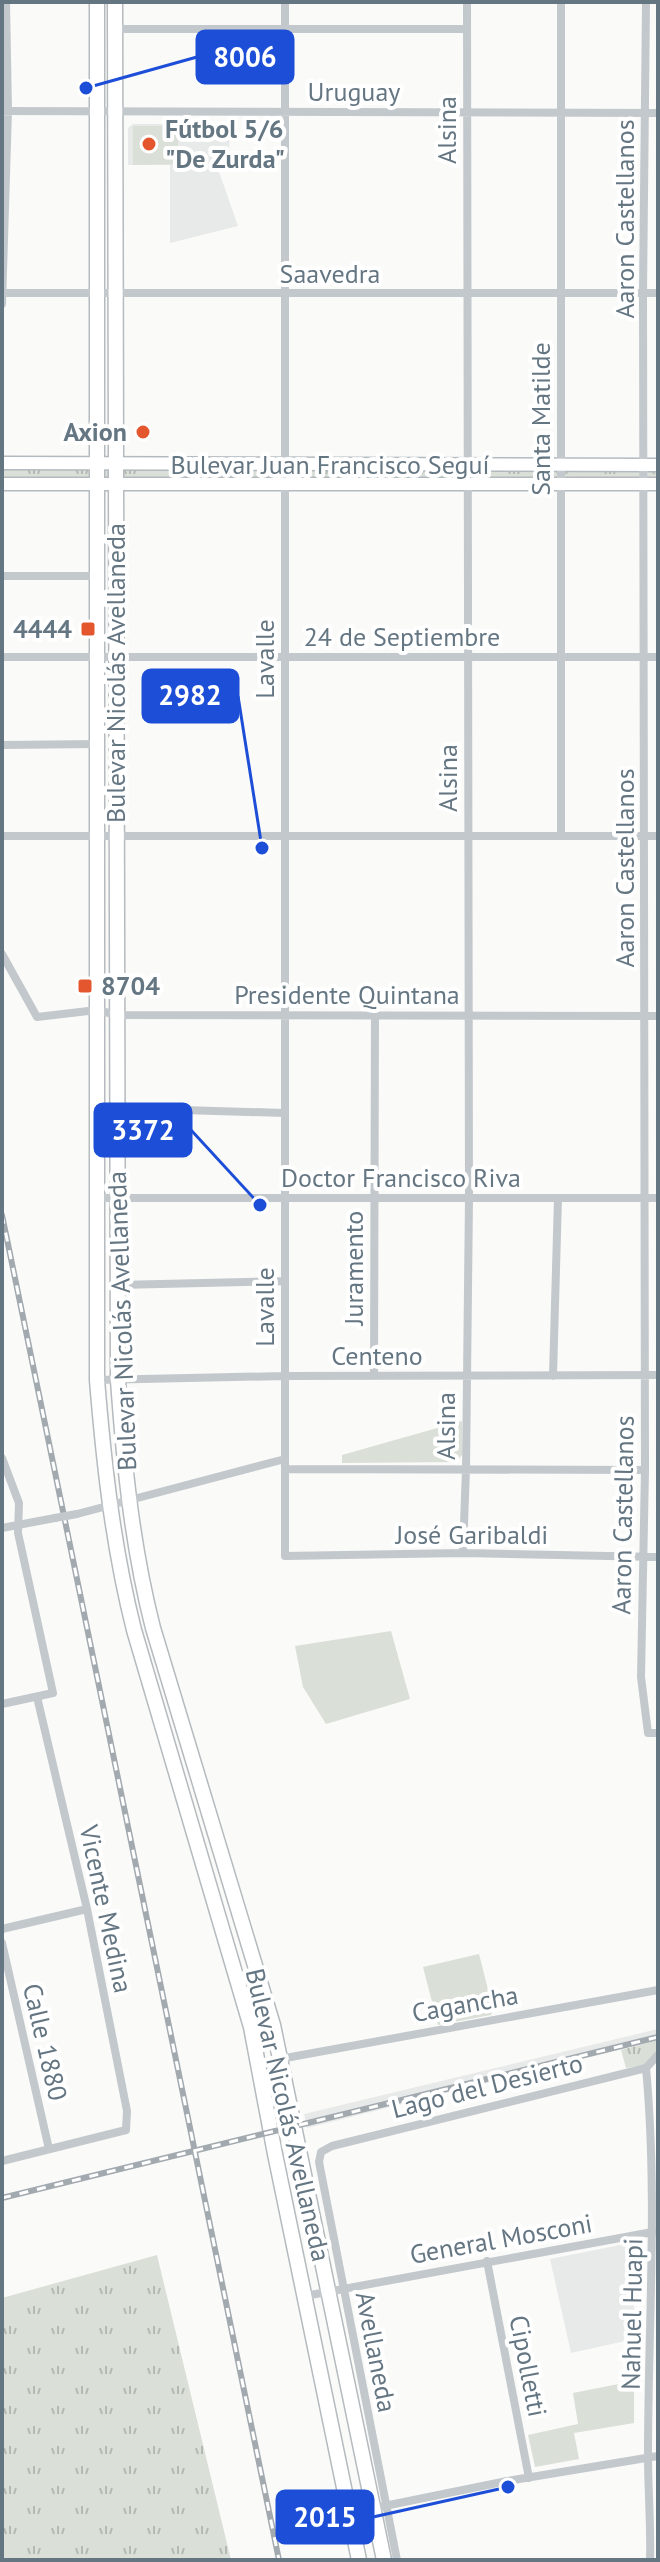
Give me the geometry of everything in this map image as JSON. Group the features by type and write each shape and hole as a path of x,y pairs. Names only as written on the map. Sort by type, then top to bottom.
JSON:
{"main road":[{"name":"Bulevar Nicolás Avellaneda","path":"97,2 97,1380 108,1505 134,1630 251,2027 359,2560"},
{"name":"Bulevar Nicolás Avellaneda","path":"115,2 118,1380 128,1500 138,1564 153,1628 273,2025 328,2292 380,2507 384,2560"},
{"name":"Bulevar Juan Francisco Seguí","path":"2,463 652,465"},
{"name":"Bulevar Juan Francisco Seguí","path":"2,484 652,484"}],"street":[{"path":"2,304 6,2"},
{"name":"Lavalle","path":"285,2 285,1556"},
{"name":"Alsina","path":"463,1553 469,1198 467,2"},
{"name":"Santa Matilde","path":"561,2 561,836"},
{"name":"Aaron Castellanos","path":"646,2 643,293 652,484 645,657 645,1470 641,1677 653,1733"},
{"path":"646,27 658,26"},
{"path":"115,29 467,29"},
{"name":"Uruguay","path":"5,111 658,113"},
{"name":"Saavedra","path":"3,293 658,293"},
{"path":"2,576 97,576"},
{"name":"24 de Septiembre","path":"2,657 658,657"},
{"path":"2,745 97,744"},
{"path":"2,836 658,836"},
{"name":"Presidente Quintana","path":"2,954 37,1017 97,1010 117,1015 658,1016"},
{"name":"Juramento","path":"374,1376 375,1015"},
{"path":"117,1108 285,1113"},
{"name":"Doctor Francisco Riva","path":"97,1198 658,1198"},
{"path":"553,1376 558,1198"},
{"path":"118,1285 285,1281"},
{"name":"Centeno","path":"97,1380 658,1375"},
{"path":"2,1458 19,1503 17,1525 53,1693 2,1704"},
{"path":"2,1528 77,1514 285,1464 645,1470"},
{"name":"José Garibaldi","path":"285,1556 463,1553 658,1557"},
{"name":"Vicente Medina","path":"37,1697 87,1909 127,2111 126,2130 49,2149"},
{"path":"2,1929 87,1909"},
{"name":"Calle 1880","path":"2,1943 49,2149"},
{"name":"Cagancha","path":"280,2059 658,1990"},
{"path":"646,2068 658,2055"},
{"name":"Nahuel Huapi","path":"646,2068 655,2138 656,2232 654,2525 650,2560"},
{"name":"Lago del Desierto","path":"321,2152 332,2146 646,2068"},
{"path":"2,2161 49,2149"},
{"name":"Avellaneda","path":"321,2152 319,2162 344,2289 380,2507 397,2560"},
{"name":"General Mosconi","path":"305,2296 656,2232"},
{"name":"Cipolletti","path":"487,2261 529,2478"},
{"path":"350,2513 653,2456"}],"shaded area":[{"path":"133,124 230,124 229,155 217,156 217,166 238,226 170,243 170,165 128,165 128,128"},
{"path":"658,2029 658,2040 307,2128 304,2114"},
{"path":"630,2243 634,2266 634,2339 571,2353 550,2259"}],"green space":[{"path":"133,126 178,126 178,164 133,165"},
{"path":"2,463 658,465 658,484 2,484"},
{"path":"462,1421 462,1455 456,1462 342,1463 342,1455"},
{"path":"391,1631 410,1699 326,1724 303,1687 295,1646"},
{"path":"479,1954 493,2009 491,2015 438,2025 423,1967"},
{"path":"658,2040 658,2051 645,2065 626,2068 621,2050"},
{"path":"157,2255 231,2560 2,2560 2,2298"},
{"path":"634,2381 634,2423 574,2433 579,2459 535,2467 528,2435 578,2424 573,2393"}],"railway":[{"path":"2,1215 279,2560"},
{"path":"2,2198 658,2037"}],"place":[{"name":"8006","path":"86,88"},
{"name":"Fútbol 5/6 \"De Zurda\"","path":"149,144"},
{"name":"Axion","path":"143,432"},
{"name":"4444","path":"88,629"},
{"name":"2982","path":"262,848"},
{"name":"8704","path":"85,986"},
{"name":"3372","path":"260,1205"},
{"name":"2015","path":"508,2487"}]}
